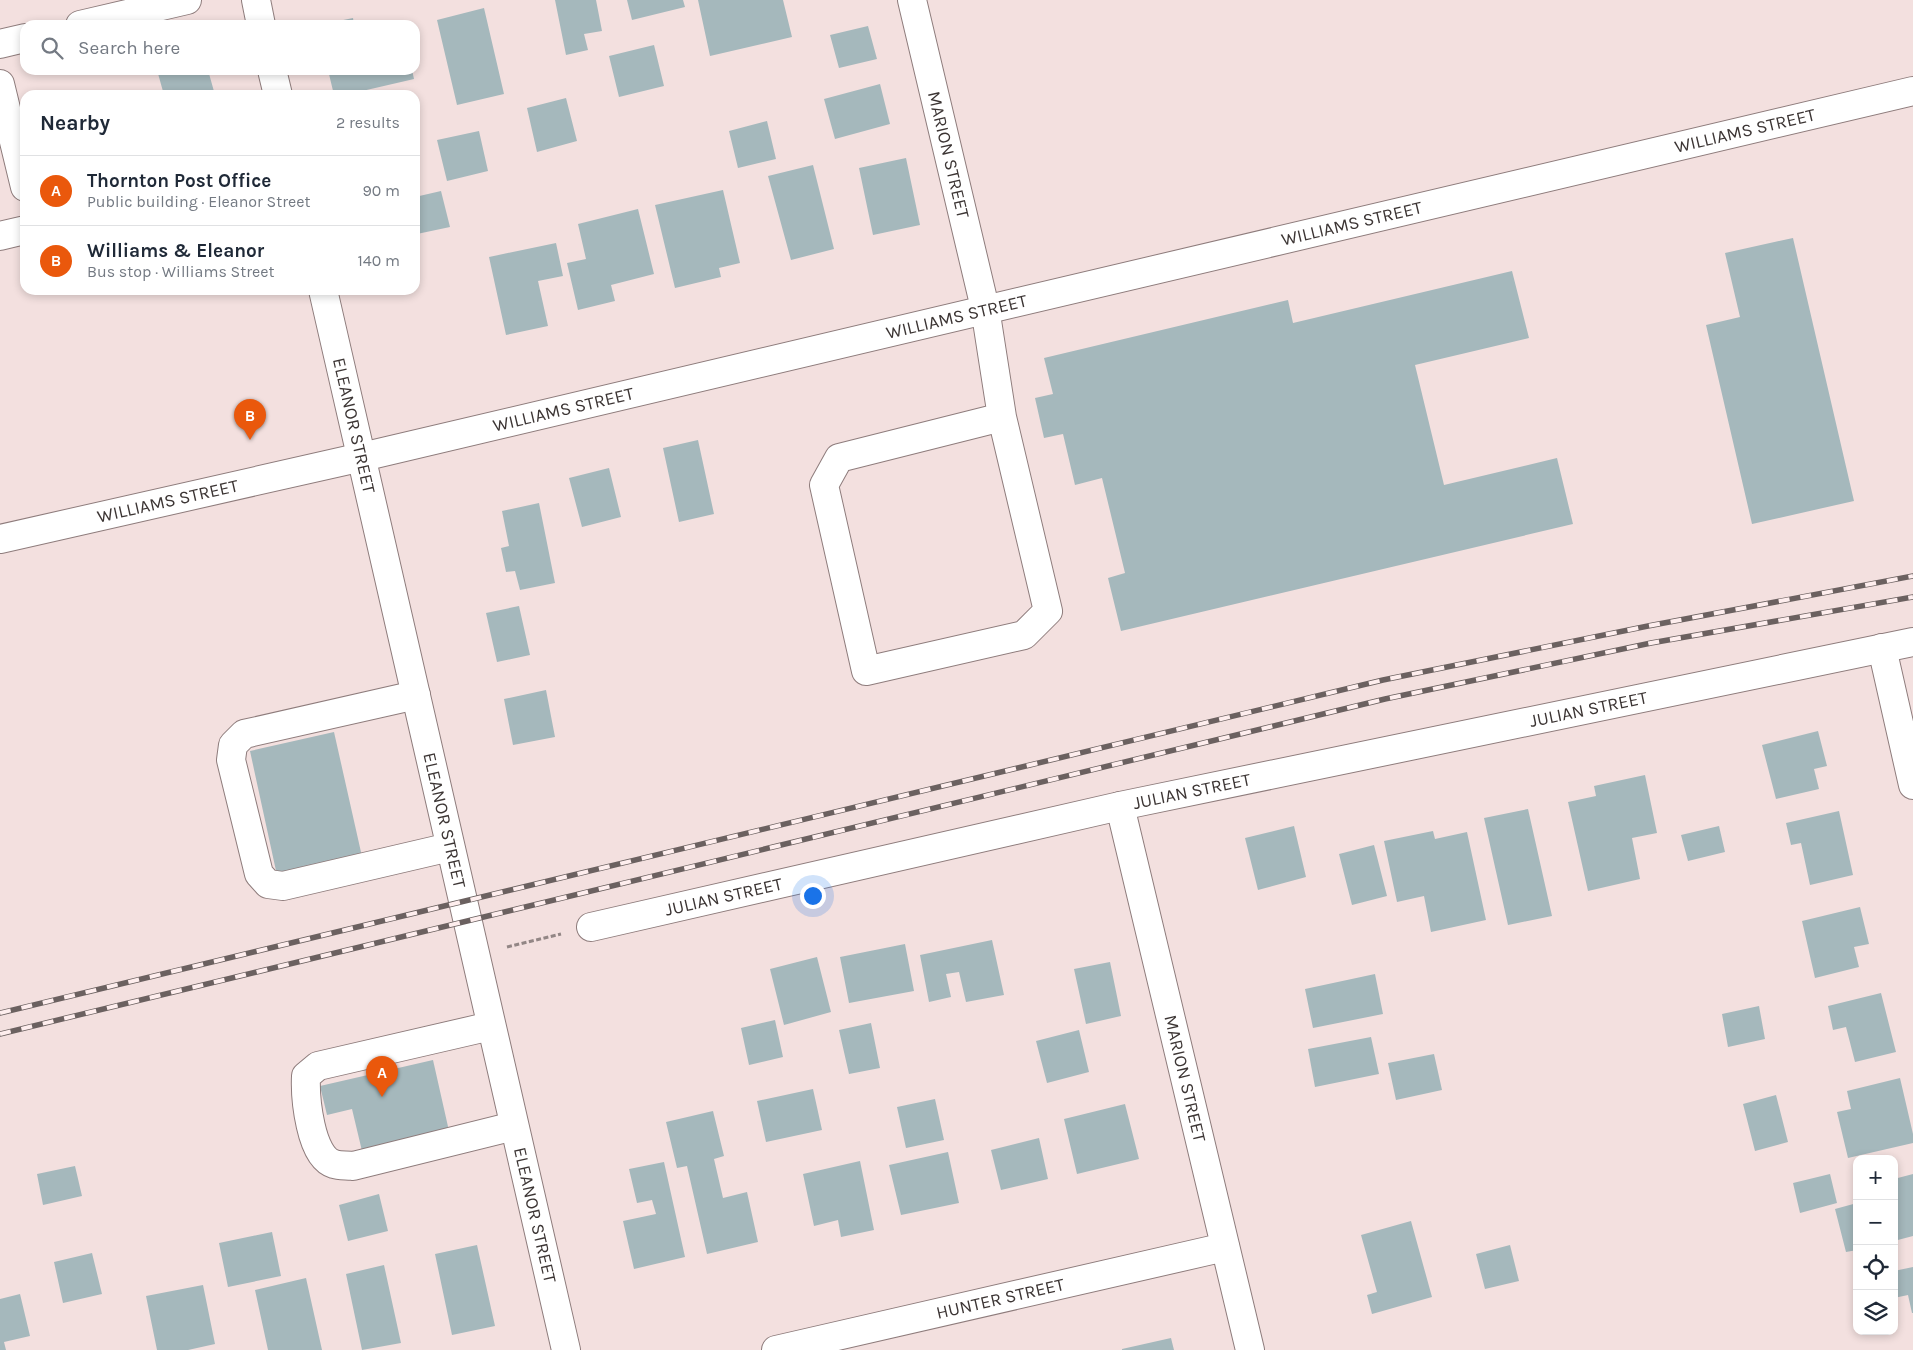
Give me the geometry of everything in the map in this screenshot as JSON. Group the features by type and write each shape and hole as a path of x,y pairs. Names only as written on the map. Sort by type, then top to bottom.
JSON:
{"street":[{"path":"101,20 187,0"},
{"path":"256,0 261,20"},
{"name":"MARION STREET","path":"912,0 985,308 1002,417 1048,611 1024,635 866,672 824,485 839,458 1002,417"},
{"path":"0,44 20,39"},
{"path":"273,75 277,90"},
{"path":"0,84 20,166"},
{"name":"WILLIAMS STREET","path":"0,539 362,457 985,308 1913,91"},
{"path":"0,236 20,231"},
{"name":"ELEANOR STREET","path":"324,295 566,1350"},
{"name":"JULIAN STREET","path":"591,927 1120,806 1913,642"},
{"path":"1882,648 1913,784"},
{"path":"416,695 244,734 233,745 231,760 259,874 268,884 283,886 450,847"},
{"name":"MARION STREET","path":"1120,806 1250,1350"},
{"path":"491,1026 318,1066 306,1076 304,1098 319,1154 333,1164 353,1166 514,1126"},
{"name":"HUNTER STREET","path":"776,1350 1225,1247"}],"path":[{"path":"474,955 591,927"}],"building":[{"path":"555,0 596,0 602,31 584,34 588,50 566,55"},
{"path":"627,0 683,0 685,7 632,20"},
{"path":"698,0 783,0 792,37 710,56"},
{"path":"484,8 504,94 457,105 437,20"},
{"path":"868,26 877,59 839,68 830,35"},
{"path":"654,45 664,86 619,97 609,56"},
{"path":"158,75 209,75 214,90 163,90"},
{"path":"329,75 413,75 414,79 367,90 333,90"},
{"path":"880,84 890,124 835,139 824,99"},
{"path":"566,98 577,141 537,152 527,108"},
{"path":"767,121 776,159 738,168 729,131"},
{"path":"479,131 488,171 447,181 437,140"},
{"path":"906,158 920,225 873,235 859,168"},
{"path":"813,165 834,249 791,260 768,176"},
{"path":"723,190 740,263 719,268 721,277 675,288 655,205"},
{"path":"441,191 450,227 420,233 420,196"},
{"path":"638,209 654,274 611,285 615,301 578,310 567,263 586,259 578,224"},
{"path":"1793,238 1854,501 1752,524 1706,325 1740,317 1725,253"},
{"path":"556,243 563,276 538,281 548,326 506,335 489,257"},
{"path":"1512,271 1529,338 1415,365 1444,485 1557,458 1573,524 1121,631 1108,578 1125,573 1102,478 1075,485 1063,434 1044,438 1035,398 1053,394 1044,358 1288,300 1293,323"},
{"path":"698,440 714,514 679,522 663,448"},
{"path":"609,468 621,517 582,527 569,478"},
{"path":"539,503 555,583 520,590 515,571 506,572 501,548 509,546 502,511"},
{"path":"519,606 530,655 497,662 486,613"},
{"path":"546,690 555,737 513,745 504,699"},
{"path":"1818,731 1827,766 1814,769 1819,789 1776,799 1762,745"},
{"path":"334,732 363,861 278,880 250,751"},
{"path":"1645,775 1657,833 1632,838 1640,879 1588,891 1568,802 1596,796 1594,786"},
{"path":"1528,809 1552,916 1508,925 1484,818"},
{"path":"1839,811 1853,875 1810,885 1801,843 1791,845 1786,823"},
{"path":"1294,826 1306,877 1258,890 1245,838"},
{"path":"1719,826 1725,852 1688,861 1681,835"},
{"path":"1433,831 1435,839 1467,832 1486,920 1431,932 1424,896 1397,902 1384,841"},
{"path":"1374,845 1387,896 1352,905 1339,854"},
{"path":"1860,907 1869,944 1854,947 1859,967 1815,978 1802,921"},
{"path":"992,940 1004,995 966,1002 959,972 946,974 951,997 929,1002 920,955"},
{"path":"905,944 914,991 849,1003 840,957"},
{"path":"817,957 831,1012 784,1025 770,969"},
{"path":"1110,962 1121,1016 1086,1024 1074,969"},
{"path":"1375,974 1383,1014 1313,1028 1305,989"},
{"path":"1881,993 1896,1052 1855,1062 1846,1027 1833,1030 1828,1006"},
{"path":"1759,1006 1765,1039 1728,1047 1722,1014"},
{"path":"775,1020 783,1057 749,1065 741,1028"},
{"path":"871,1023 880,1068 849,1074 839,1030"},
{"path":"1079,1030 1089,1072 1047,1083 1036,1041"},
{"path":"1371,1037 1379,1074 1315,1087 1308,1049"},
{"path":"1434,1054 1442,1090 1396,1100 1388,1063"},
{"path":"433,1060 449,1131 362,1151 352,1109 327,1115 320,1086"},
{"path":"1900,1078 1913,1134 1913,1143 1861,1155 1853,1155 1853,1157 1848,1158 1837,1112 1851,1109 1847,1091"},
{"path":"813,1089 822,1130 766,1142 757,1101"},
{"path":"1776,1095 1788,1142 1755,1151 1743,1104"},
{"path":"935,1099 944,1140 906,1148 897,1107"},
{"path":"1125,1104 1139,1159 1077,1174 1064,1119"},
{"path":"713,1111 724,1156 714,1159 723,1198 747,1192 758,1242 707,1254 687,1166 677,1168 666,1122"},
{"path":"1039,1138 1048,1179 1001,1190 991,1150"},
{"path":"948,1152 959,1203 901,1215 889,1165"},
{"path":"860,1161 874,1230 841,1237 838,1220 814,1226 803,1174"},
{"path":"664,1162 685,1257 634,1269 623,1221 656,1214 652,1200 637,1203 629,1169"},
{"path":"75,1166 82,1196 43,1205 37,1174"},
{"path":"1830,1174 1837,1203 1800,1213 1793,1183"},
{"path":"1913,1174 1913,1236 1898,1240 1898,1200 1898,1178"},
{"path":"379,1194 388,1231 348,1241 339,1205"},
{"path":"1853,1204 1853,1251 1846,1252 1835,1209"},
{"path":"1411,1221 1432,1297 1372,1314 1367,1295 1377,1292 1361,1235"},
{"path":"272,1232 281,1276 228,1287 219,1243"},
{"path":"477,1245 495,1326 452,1335 435,1254"},
{"path":"1510,1245 1519,1281 1485,1289 1476,1254"},
{"path":"92,1253 102,1294 63,1303 54,1262"},
{"path":"384,1265 401,1343 362,1350 346,1274"},
{"path":"1913,1267 1913,1313 1908,1295 1898,1297 1898,1270"},
{"path":"306,1278 322,1350 268,1350 255,1290"},
{"path":"203,1285 215,1344 188,1350 157,1350 146,1296"},
{"path":"20,1294 30,1336 4,1342 6,1350 0,1350 0,1299"},
{"path":"1171,1338 1174,1350 1122,1350 1122,1349"}],"railway":[{"path":"0,1013 1383,680 1648,626 1913,576"},
{"path":"0,1034 1385,699 1651,643 1913,597"}],"place":[{"name":"Williams & Eleanor","path":"250,440"},
{"name":"Thornton Post Office","path":"382,1097"}]}
